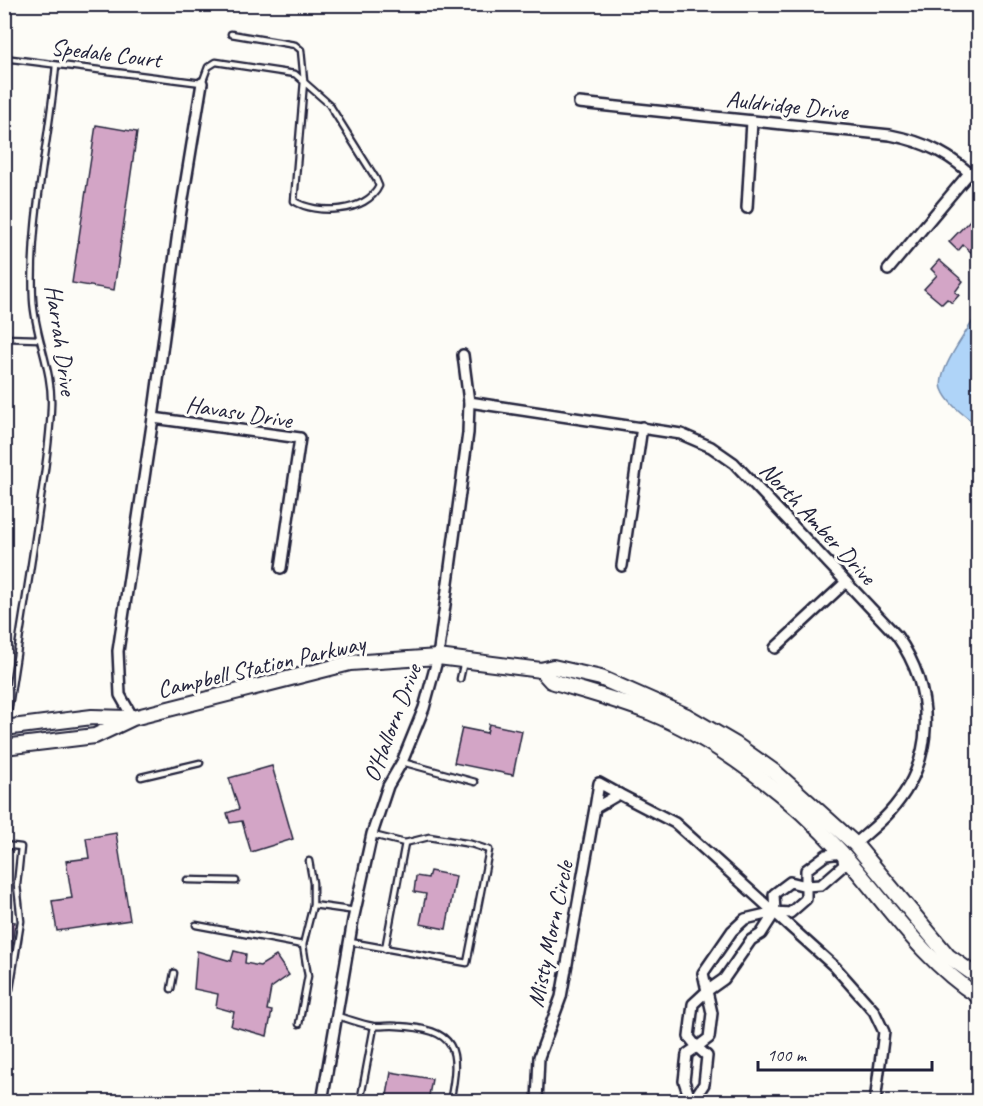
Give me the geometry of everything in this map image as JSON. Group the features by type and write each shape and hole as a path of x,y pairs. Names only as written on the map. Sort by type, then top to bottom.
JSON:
{"street":[{"path":"133,718 120,695 117,666 180,217 202,83"},
{"name":"Auldridge Drive","path":"579,103 890,135 918,141 940,150 970,172 978,181"},
{"path":"747,208 752,121"},
{"path":"888,270 970,172"},
{"name":"O'Hallorn Drive","path":"322,1101 372,834 388,786 402,762 424,708 438,657 468,433 469,402 463,355"},
{"name":"North Amber Drive","path":"469,402 681,434 711,447 734,463 897,636 912,657 921,682 927,715 921,760 912,782 889,813 855,844"},
{"name":"Havasu Drive","path":"153,418 300,438 280,568"},
{"path":"622,566 642,428"},
{"path":"775,648 846,582"},
{"name":"Campbell Station Parkway","path":"4,747 95,736 133,718 350,663 438,657 541,670 553,666 601,678 687,716 735,744 776,773 855,844 948,956 978,977"},
{"name":"Campbell Station Parkway","path":"541,670 551,681 651,713 738,763 813,822 896,921 943,970 978,996"},
{"name":"Campbell Station Parkway","path":"5,728 93,717 133,718"},
{"name":"Misty Morn Circle","path":"537,1101 539,1058 561,997 599,783 675,823 835,967 873,1011 884,1032 875,1101"},
{"path":"595,808 619,794"},
{"path":"692,1101 684,1081 687,1054 709,1038 712,1013 704,973 732,931 745,919 775,912 790,913 806,899 806,870 826,855 842,854 855,844"},
{"path":"692,1101 704,1084 707,1056 689,1037 693,1004 724,979 751,940 761,934 775,912 774,894 790,882 806,886 821,885 844,865 842,854"}],"lane":[{"path":"202,83 208,67 216,62 226,61 295,74 304,81 329,104 376,179 379,186 375,194 362,204 340,208 303,206 294,201 304,81 304,57 295,45 231,34"},
{"name":"Spedale Court","path":"4,58 202,83"},
{"name":"Harrah Drive","path":"5,728 31,575 52,403 48,366 39,339 33,302 33,236 56,65"},
{"path":"4,338 39,339"},
{"path":"460,679 464,660"},
{"path":"402,762 475,782"},
{"path":"141,777 200,763"},
{"path":"350,942 467,963 489,850 471,844 429,837 405,843 372,834"},
{"path":"385,949 405,843"},
{"path":"4,845 21,847 17,885 21,921 10,989 4,990"},
{"path":"299,1024 308,976 303,945 312,905 313,883 309,861"},
{"path":"187,880 236,880"},
{"path":"312,905 356,910"},
{"path":"196,925 303,945"},
{"path":"171,989 174,973"},
{"path":"337,1016 374,1026 398,1026 439,1034 447,1040 457,1060 450,1101"},
{"path":"360,1101 374,1026"}],"water":[{"path":"978,313 978,426 948,400 942,389 941,381 948,361"}],"building":[{"path":"96,125 137,132 114,290 72,283"},
{"path":"973,217 978,222 978,250 974,255 963,245 958,251 949,242"},
{"path":"939,260 963,281 955,292 959,295 952,303 947,299 942,304 924,289 937,275 931,269"},
{"path":"489,724 522,731 513,775 454,763 462,728 487,733"},
{"path":"272,766 293,839 251,852 242,821 230,823 227,813 239,809 229,778"},
{"path":"116,833 130,920 57,931 52,901 72,898 66,861 89,858 86,838"},
{"path":"430,871 456,876 446,929 420,924 426,894 414,892 416,876 428,878"},
{"path":"4,921 15,922 10,959 4,959"},
{"path":"197,951 231,961 234,951 246,954 245,963 260,966 276,956 289,975 271,988 267,1010 272,1011 267,1036 231,1026 234,1012 216,1007 218,994 194,989"},
{"path":"391,1072 432,1079 428,1101 386,1101"}]}
